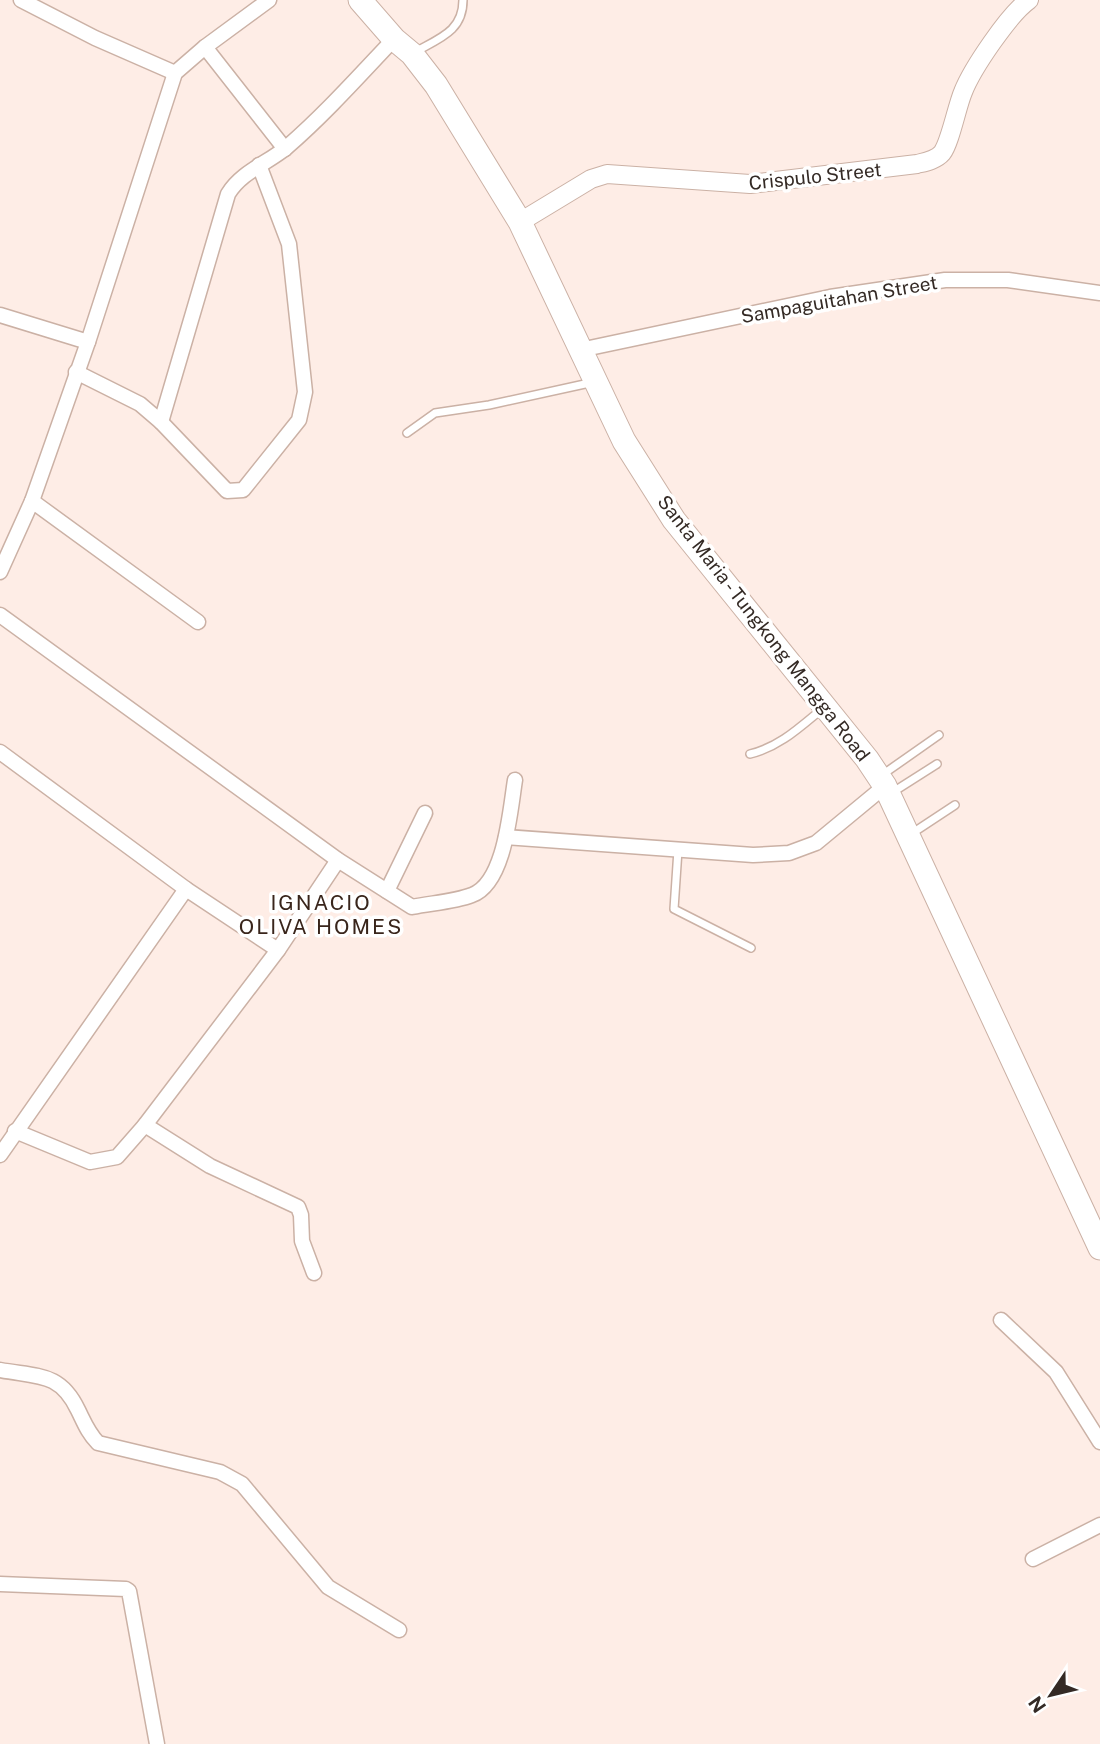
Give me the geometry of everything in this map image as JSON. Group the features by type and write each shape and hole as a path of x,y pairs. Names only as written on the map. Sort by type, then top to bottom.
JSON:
{"main road":[{"name":"Santa Maria - Tungkong Mangga Road","path":"360,0 394,39 412,54 436,85 520,222 624,441 674,520 867,759 884,786 1099,1242"}],"street":[{"path":"21,0 95,38 175,72"},
{"path":"0,572 32,500 88,342 175,72 269,0"},
{"name":"Crispulo Street","path":"520,222 591,179 607,174 750,184 917,164 931,160 942,153 964,89 1020,7 1029,0"},
{"path":"161,422 228,194 234,185 259,165 285,149 345,92 394,39"},
{"path":"205,47 285,149"},
{"path":"76,372 140,404 161,422 227,491 243,490 299,421 305,392 289,244 259,165"},
{"name":"Sampaguitahan Street","path":"580,350 830,297 945,280 1008,280 1100,293"},
{"path":"0,315 88,342"},
{"path":"32,500 198,622"},
{"path":"0,615 338,860 412,907 473,895 486,885 494,873 506,837 515,780"},
{"path":"0,752 186,889 278,950"},
{"path":"506,837 753,855 789,853 816,844 884,786"},
{"path":"387,891 425,813"},
{"path":"15,1131 90,1162 117,1157 145,1125 278,950 338,860"},
{"path":"0,1155 186,889"},
{"path":"145,1125 210,1166 298,1207 302,1241 314,1273"},
{"path":"1001,1320 1056,1372 1100,1442"},
{"path":"0,1370 52,1380 65,1387 89,1434 98,1443 220,1472 243,1483 328,1587 399,1630"},
{"path":"1033,1559 1100,1525"},
{"path":"0,1584 129,1591 157,1744"}],"lane":[{"path":"412,54 457,26 463,14 463,0"},
{"path":"407,433 435,413 489,405 595,382"},
{"path":"750,754 781,742 825,707"},
{"path":"884,786 939,735"},
{"path":"884,786 937,764"},
{"path":"908,836 955,805"},
{"path":"678,850 674,909 751,948"}],"district":[{"name":"IGNACIO OLIVA HOMES","path":"321,914"}]}
